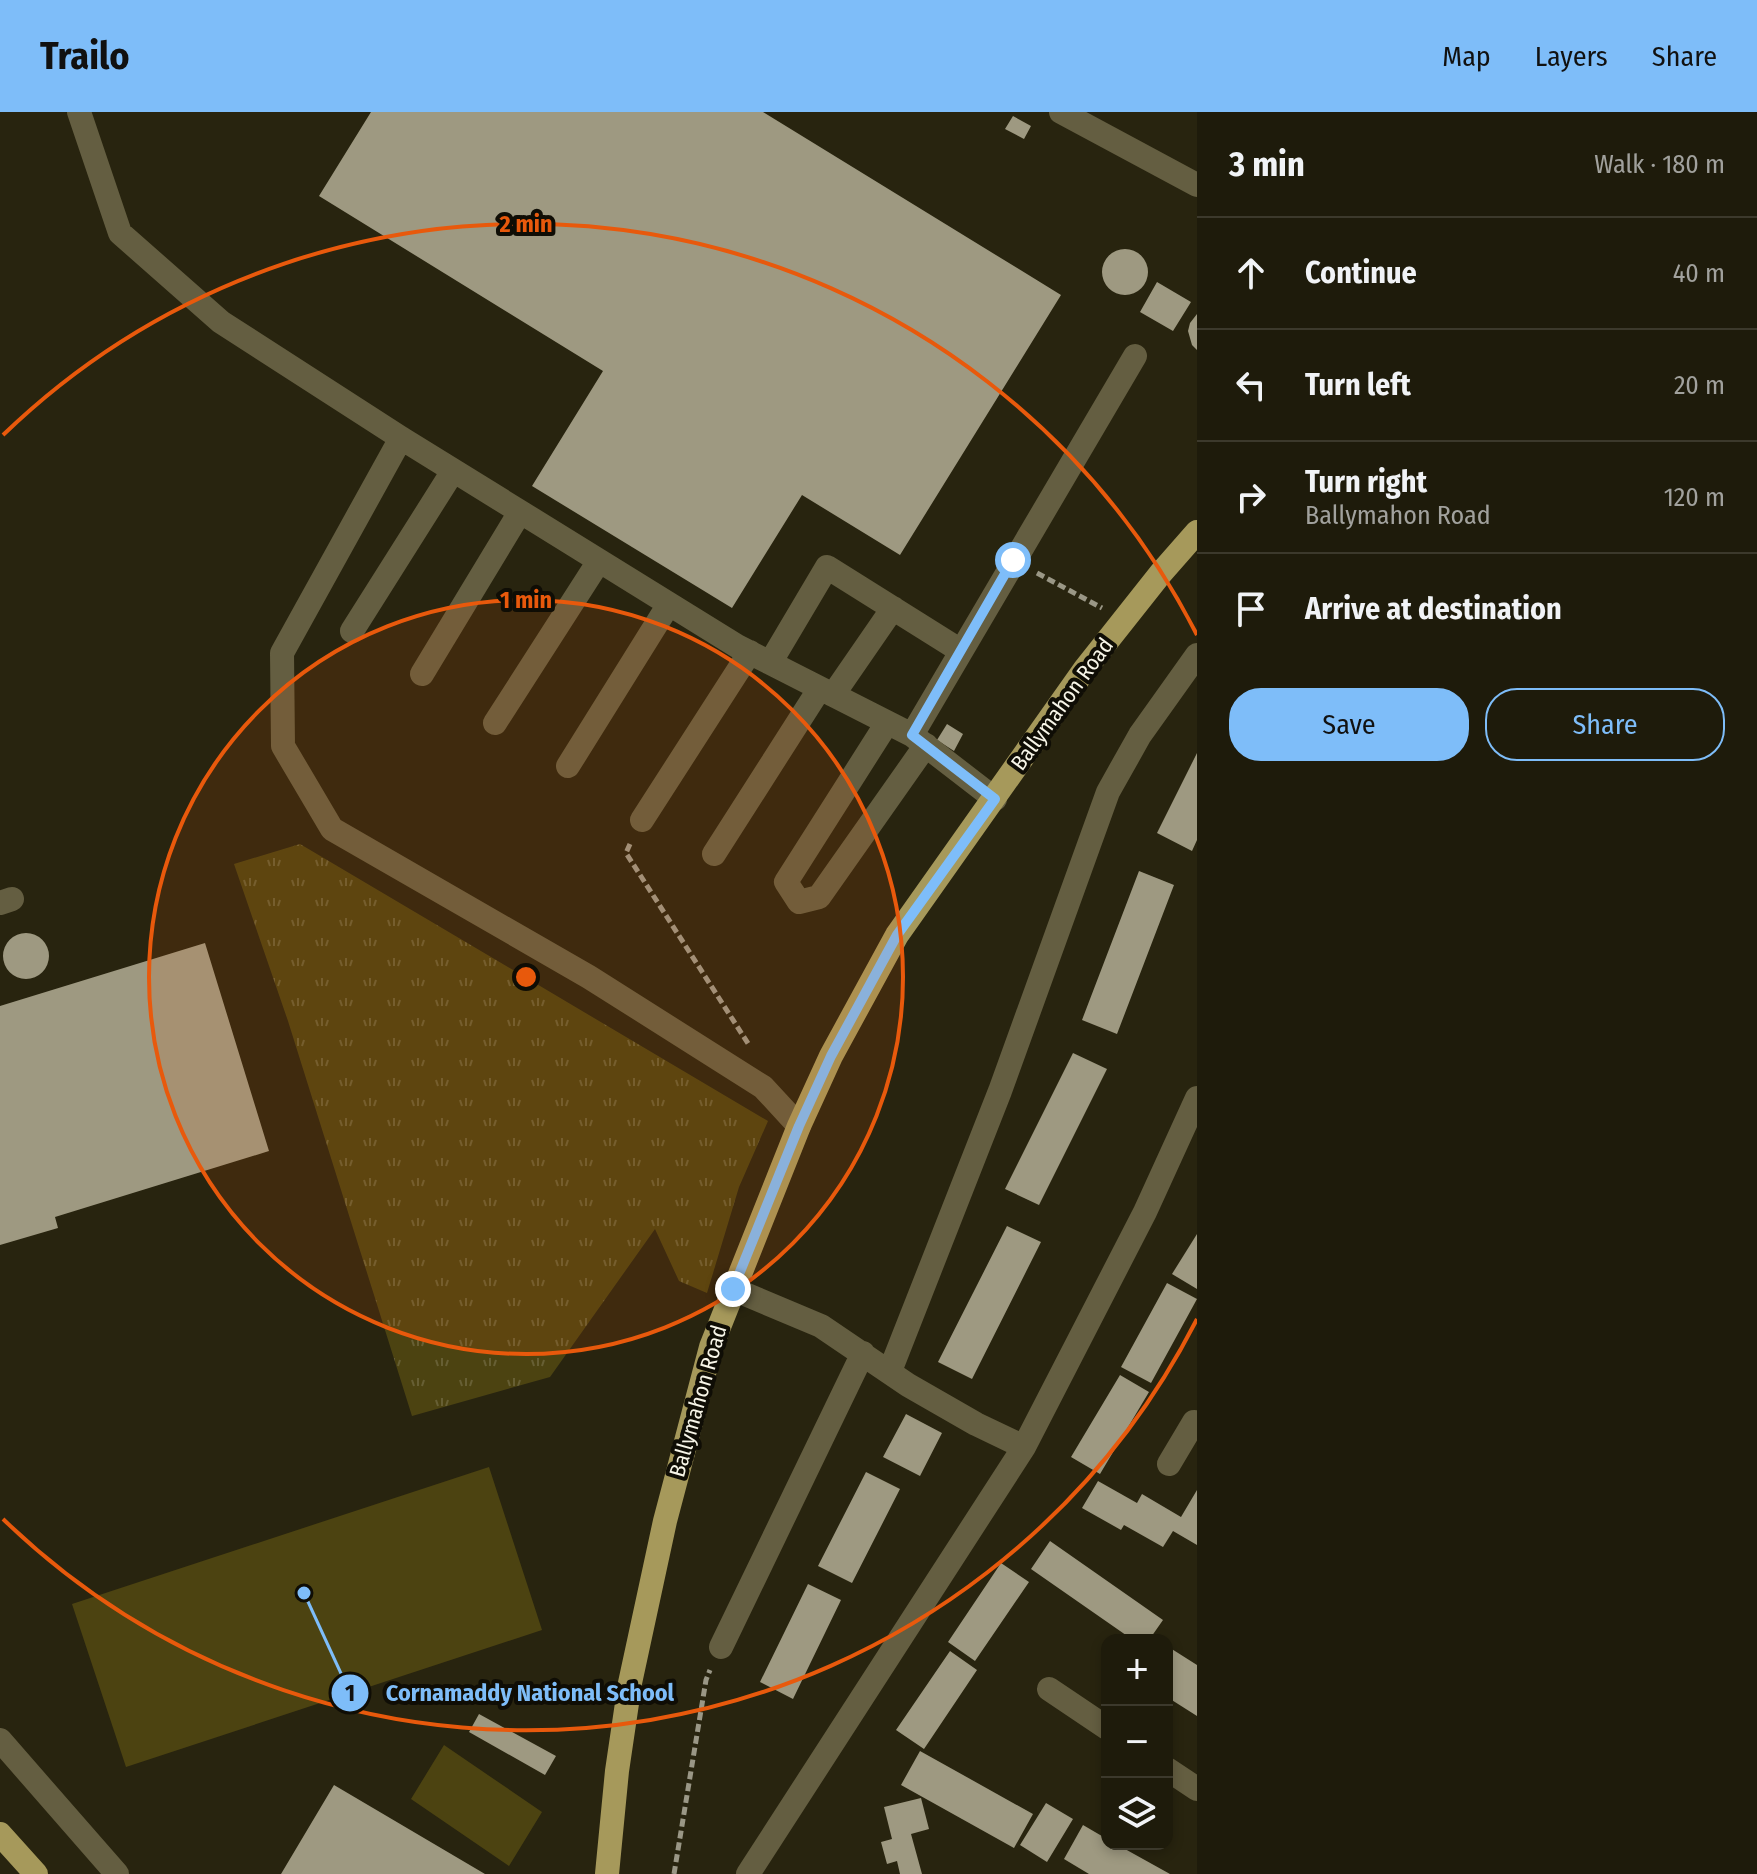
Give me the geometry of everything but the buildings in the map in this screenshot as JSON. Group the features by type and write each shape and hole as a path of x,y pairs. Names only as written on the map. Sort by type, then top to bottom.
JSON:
{"main road":[{"name":"Ballymahon Road","path":"607,1874 630,1683 661,1536 711,1347 799,1126 831,1056 897,935 1085,669 1197,532"},
{"path":"0,1834 36,1874"}],"street":[{"path":"79,112 120,233 221,322 453,471 669,604 760,658 919,740 995,799"},
{"path":"1061,112 1197,185"},
{"path":"887,723 786,882 799,902 819,897 919,740 961,651 1135,356"},
{"path":"401,438 282,653 283,746 332,829 589,977 763,1087 799,1126"},
{"path":"352,631 453,471"},
{"path":"422,674 520,512"},
{"path":"495,723 599,561"},
{"path":"642,820 827,567 961,651"},
{"path":"568,766 669,604"},
{"path":"714,854 827,692 893,608"},
{"path":"890,1371 1000,1091 1108,792 1140,735 1197,655"},
{"path":"748,1874 1024,1447 1145,1212 1197,1098"},
{"path":"733,1289 821,1326 908,1385 1024,1447"},
{"path":"721,1647 863,1353"},
{"path":"1169,1464 1196,1421"},
{"path":"1049,1689 1101,1724"},
{"path":"0,1740 117,1874"},
{"path":"1173,1773 1197,1789"}],"path":[{"path":"1013,560 1124,620"},
{"path":"642,820 626,853 758,1059 763,1087"},
{"path":"674,1874 706,1680 721,1647"}],"green space":[{"path":"300,844 768,1121 739,1187 707,1293 679,1281 655,1229 550,1377 412,1416 288,1021 234,864"},
{"path":"489,1467 542,1630 126,1767 72,1604"},
{"path":"444,1745 542,1812 509,1866 411,1799"}],"place":[{"name":"Cornamaddy National School","path":"304,1593"}],"route":[{"path":"733,1289 831,1056 897,935 995,799 912,735 1013,560"}]}
